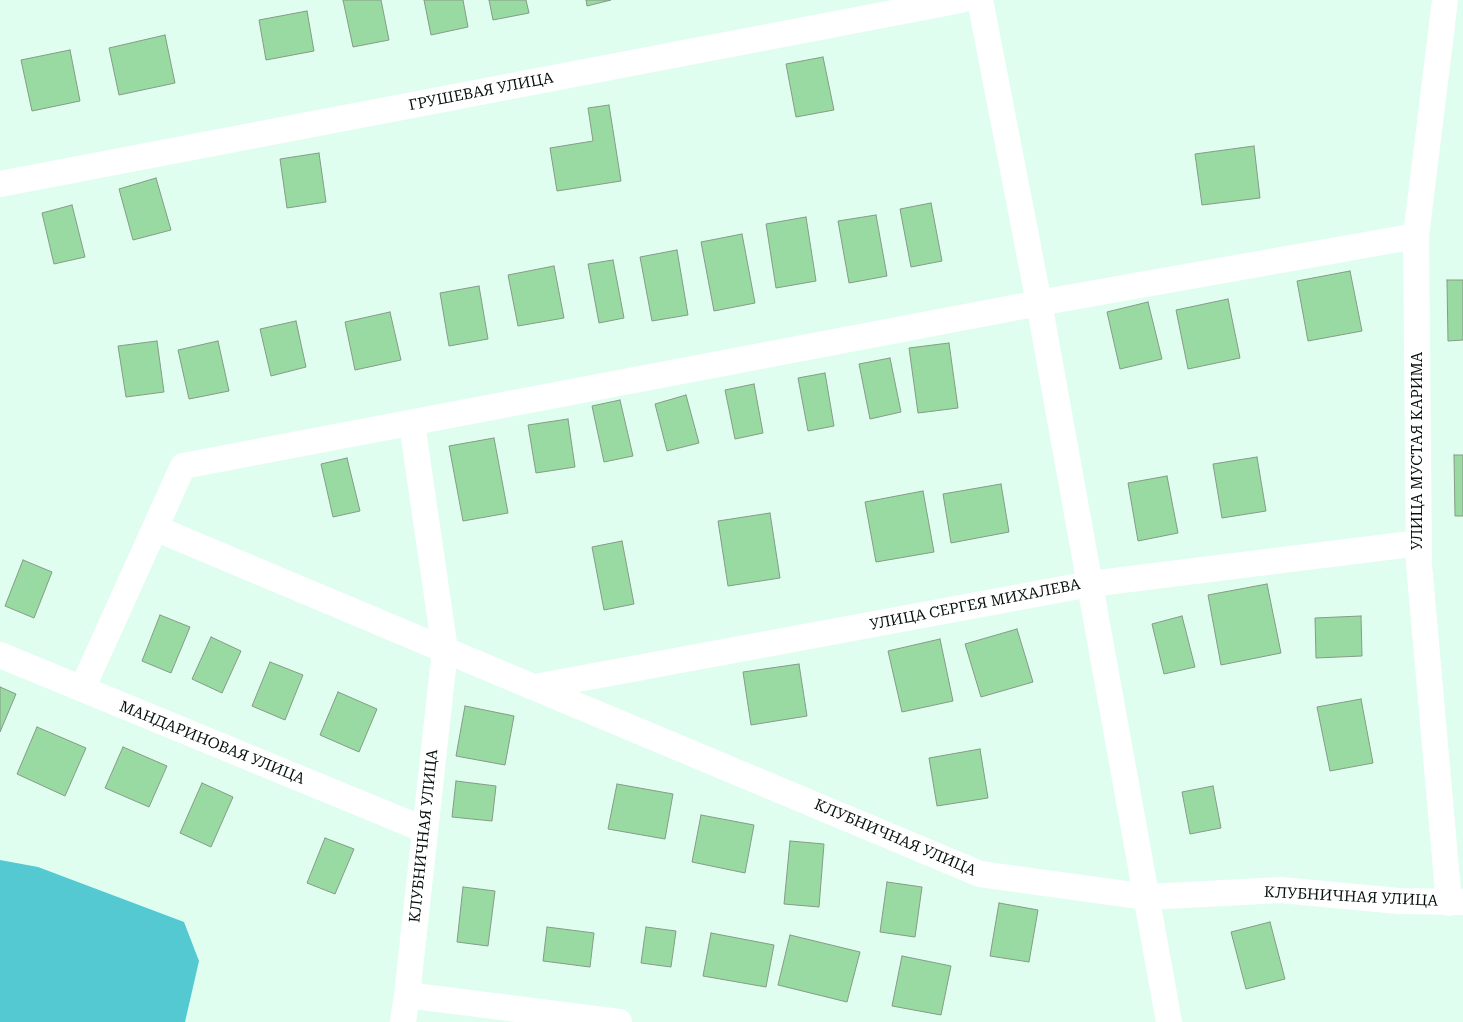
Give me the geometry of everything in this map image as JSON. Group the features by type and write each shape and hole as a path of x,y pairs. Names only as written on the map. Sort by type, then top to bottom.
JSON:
{"street":[{"name":"ГРУШЕВАЯ УЛИЦА","path":"0,184 961,0"},
{"path":"980,0 1040,303 1169,1022"},
{"name":"УЛИЦА МУСТАЯ КАРИМА","path":"1445,0 1416,236 1419,564 1456,902"},
{"path":"82,689 183,466 412,424 1040,303 1416,236"},
{"path":"412,424 445,650"},
{"name":"КЛУБНИЧНАЯ УЛИЦА","path":"155,528 980,874 1147,896 1281,890 1399,901 1456,902"},
{"name":"УЛИЦА СЕРГЕЯ МИХАЛЕВА","path":"535,687 1090,584 1419,543"},
{"name":"КЛУБНИЧНАЯ УЛИЦА","path":"403,1022 445,650"},
{"name":"МАНДАРИНОВАЯ УЛИЦА","path":"0,655 425,830"},
{"path":"407,995 619,1022"}],"water":[{"path":"0,860 38,867 184,922 199,961 185,1022 0,1022"}],"building":[{"path":"343,0 381,0 389,40 353,47"},
{"path":"424,0 463,0 468,27 431,35"},
{"path":"489,0 526,0 529,13 493,20"},
{"path":"586,0 611,0 587,6"},
{"path":"307,11 314,51 266,60 259,20"},
{"path":"165,35 175,83 119,95 109,48"},
{"path":"70,50 80,101 32,111 21,60"},
{"path":"823,57 834,110 796,117 786,64"},
{"path":"609,105 621,181 557,191 550,148 593,141 588,108"},
{"path":"1254,146 1260,198 1202,205 1195,154"},
{"path":"319,153 326,202 287,208 280,159"},
{"path":"156,178 171,230 133,240 119,189"},
{"path":"931,203 942,261 911,267 900,209"},
{"path":"72,205 85,257 54,264 42,213"},
{"path":"876,215 887,276 849,283 838,221"},
{"path":"806,217 816,281 776,288 766,224"},
{"path":"742,234 755,303 714,311 701,242"},
{"path":"677,250 688,315 652,321 640,257"},
{"path":"613,260 624,318 599,323 588,264"},
{"path":"554,266 564,318 518,326 508,275"},
{"path":"1350,271 1362,331 1308,341 1297,281"},
{"path":"1447,280 1463,280 1463,340 1448,341"},
{"path":"479,286 488,339 449,346 440,293"},
{"path":"1228,299 1240,358 1188,369 1176,310"},
{"path":"1148,302 1162,359 1120,369 1107,312"},
{"path":"390,312 401,360 355,370 345,322"},
{"path":"296,321 306,367 271,376 260,329"},
{"path":"157,341 164,392 126,397 118,346"},
{"path":"218,341 229,391 189,399 178,350"},
{"path":"949,343 958,408 918,413 909,348"},
{"path":"890,358 901,412 870,419 859,364"},
{"path":"825,373 834,426 808,431 798,378"},
{"path":"754,384 763,433 735,439 725,390"},
{"path":"686,395 699,443 667,451 655,404"},
{"path":"620,400 633,456 604,462 592,406"},
{"path":"568,419 575,467 536,473 528,425"},
{"path":"494,438 508,513 463,521 449,446"},
{"path":"1454,455 1463,455 1463,516 1455,516"},
{"path":"1257,457 1266,511 1222,518 1213,464"},
{"path":"347,458 360,511 333,517 321,464"},
{"path":"1167,476 1178,533 1138,541 1128,483"},
{"path":"1001,484 1009,532 951,543 943,494"},
{"path":"923,491 934,552 876,562 865,502"},
{"path":"770,513 780,578 728,586 718,521"},
{"path":"622,541 634,604 604,610 592,547"},
{"path":"23,560 52,572 34,618 5,606"},
{"path":"1267,584 1281,653 1221,665 1208,595"},
{"path":"160,615 190,627 171,673 142,661"},
{"path":"1182,616 1195,667 1164,674 1152,624"},
{"path":"1361,616 1362,656 1316,658 1315,618"},
{"path":"1017,629 1033,682 981,697 965,644"},
{"path":"211,637 241,651 222,693 192,679"},
{"path":"940,639 953,701 902,712 888,651"},
{"path":"270,662 303,675 285,720 252,706"},
{"path":"799,664 807,716 751,725 743,672"},
{"path":"0,687 16,694 0,732"},
{"path":"338,692 377,709 359,752 320,735"},
{"path":"1361,699 1373,763 1330,771 1317,707"},
{"path":"465,706 514,716 505,765 456,756"},
{"path":"37,727 86,748 65,796 17,774"},
{"path":"123,747 167,766 149,807 105,788"},
{"path":"980,749 988,798 937,806 929,758"},
{"path":"456,781 496,786 492,821 452,817"},
{"path":"202,783 233,797 211,847 180,833"},
{"path":"617,784 673,794 665,839 608,829"},
{"path":"1213,786 1221,828 1190,834 1182,792"},
{"path":"701,815 754,825 745,873 692,862"},
{"path":"325,838 354,849 335,894 307,883"},
{"path":"790,841 824,844 819,907 784,904"},
{"path":"887,882 922,887 915,937 880,932"},
{"path":"463,887 495,891 488,946 457,942"},
{"path":"999,903 1038,910 1029,962 990,956"},
{"path":"1270,922 1285,979 1246,989 1231,932"},
{"path":"547,927 594,933 590,967 543,961"},
{"path":"646,927 676,931 671,967 641,963"},
{"path":"711,933 774,945 766,987 703,976"},
{"path":"790,935 860,952 847,1002 778,985"},
{"path":"902,956 951,966 941,1015 892,1006"}]}
